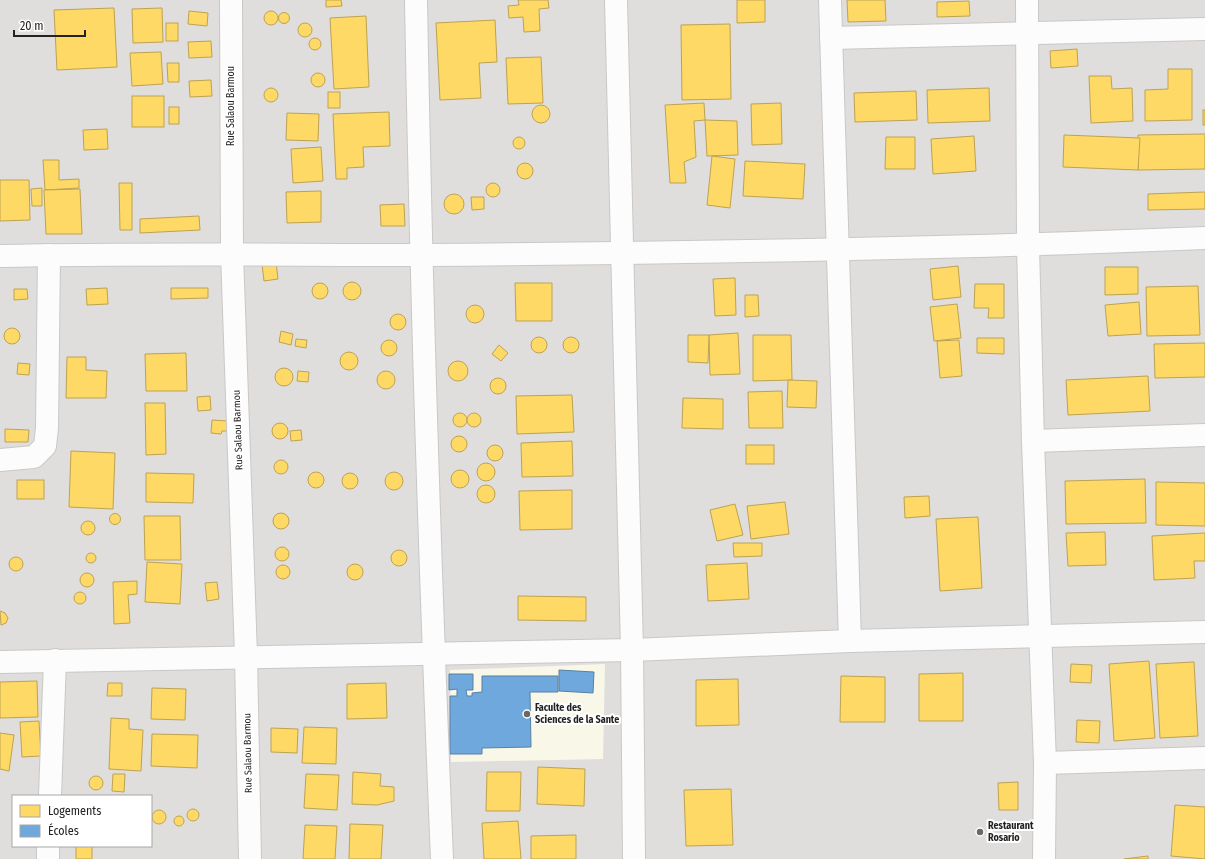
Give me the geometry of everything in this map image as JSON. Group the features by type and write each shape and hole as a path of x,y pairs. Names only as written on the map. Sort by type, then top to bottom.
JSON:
{"street":[{"name":"Rue Salaou Barmou","path":"231,0 232,253 246,656 250,859"},
{"path":"416,0 420,255 433,653 442,859"},
{"path":"616,0 632,650 634,859"},
{"path":"830,0 850,641"},
{"path":"1027,0 1028,246 1033,441 1045,763 1044,859"},
{"path":"831,38 1028,32 1205,30"},
{"path":"0,256 232,253 420,255 837,251 1028,246 1205,238"},
{"path":"0,460 34,457 45,446 47,428 49,255"},
{"path":"1033,441 1205,436"},
{"path":"0,662 246,656 632,650 850,641 1205,632"},
{"path":"50,795 56,660"},
{"path":"1045,763 1205,758"},
{"path":"48,847 48,859"}],"shaded area":[{"path":"0,0 1205,0 1205,859 0,859"},
{"name":"Faculte des Sciences de la Sante","path":"605,664 603,759 451,762 450,670"}],"building: Logements":[{"path":"326,0 341,0 342,6 326,7"},
{"path":"518,0 548,0 549,8 539,9 540,31 524,32 523,17 509,18 508,6 519,5"},
{"path":"737,0 765,0 765,22 737,23"},
{"path":"847,0 885,0 886,21 848,22"},
{"path":"969,1 970,16 937,17 937,2"},
{"path":"114,8 117,67 57,70 54,10"},
{"path":"162,8 163,42 133,43 132,9"},
{"path":"189,11 208,13 207,26 188,24"},
{"path":"268,11 274,11 278,15 278,21 274,25 268,25 264,21 264,15"},
{"path":"284,12 288,14 290,18 288,22 284,24 280,22 278,18 280,14"},
{"path":"366,16 369,87 334,89 330,18"},
{"path":"495,20 497,62 479,63 481,98 440,100 436,23"},
{"path":"166,23 178,23 178,41 166,41"},
{"path":"305,23 310,25 312,30 310,35 305,37 300,35 298,30 300,25"},
{"path":"730,24 731,99 682,100 681,25"},
{"path":"317,38 320,39 320,49 313,50 310,49 309,42 310,39"},
{"path":"211,41 212,57 189,58 188,42"},
{"path":"1077,49 1078,66 1051,68 1050,51"},
{"path":"161,52 163,84 132,86 130,53"},
{"path":"541,57 543,103 508,104 506,58"},
{"path":"167,63 179,63 179,82 168,82"},
{"path":"1168,69 1192,69 1192,120 1145,121 1145,90 1168,89"},
{"path":"315,73 321,73 325,77 325,83 321,87 315,87 311,83 311,77"},
{"path":"1089,76 1111,76 1112,89 1132,88 1133,121 1091,123"},
{"path":"211,80 212,96 190,97 189,81"},
{"path":"268,88 274,88 278,92 278,98 274,102 268,102 264,98 264,92"},
{"path":"989,88 990,121 928,123 927,90"},
{"path":"916,91 917,120 855,122 854,93"},
{"path":"328,92 340,92 340,108 328,108"},
{"path":"132,96 164,96 164,127 132,127"},
{"path":"704,103 705,120 694,121 696,157 684,162 686,183 670,183 665,105"},
{"path":"781,103 782,144 752,145 751,104"},
{"path":"541,105 545,106 549,110 549,118 545,122 541,123 537,122 533,118 532,114 533,110 537,106"},
{"path":"169,107 179,107 179,124 169,124"},
{"path":"1203,110 1205,110 1205,125 1203,125"},
{"path":"389,112 390,146 363,147 364,167 347,168 347,179 336,179 333,114"},
{"path":"287,113 319,114 318,141 286,140"},
{"path":"705,120 737,121 738,155 707,156"},
{"path":"107,129 108,149 84,150 83,130"},
{"path":"1205,134 1205,169 1138,170 1138,135"},
{"path":"1064,135 1140,138 1138,170 1063,167"},
{"path":"974,136 976,171 933,174 931,139"},
{"path":"519,137 523,139 525,143 523,147 519,149 515,147 513,143 515,139"},
{"path":"886,137 915,137 915,169 885,169"},
{"path":"321,147 323,181 293,183 291,149"},
{"path":"712,156 735,159 730,208 707,205"},
{"path":"43,160 59,160 59,180 79,179 79,188 45,190"},
{"path":"745,161 805,164 803,199 743,196"},
{"path":"525,163 531,165 533,171 531,177 525,179 519,177 517,171 519,165"},
{"path":"0,180 29,180 30,220 0,221"},
{"path":"119,183 132,183 132,230 120,230"},
{"path":"490,183 496,183 500,187 500,193 496,197 490,197 486,193 486,187"},
{"path":"42,188 42,206 32,206 31,189"},
{"path":"80,189 82,234 46,234 44,190"},
{"path":"321,191 321,222 287,223 286,192"},
{"path":"1205,192 1205,209 1148,210 1148,194"},
{"path":"454,194 461,197 464,204 461,211 454,214 447,211 444,204 447,197"},
{"path":"471,197 484,197 484,209 472,210"},
{"path":"404,204 405,226 381,226 380,205"},
{"path":"199,216 200,230 140,233 140,219"},
{"path":"276,262 278,279 264,281 262,264"},
{"path":"958,266 961,297 933,300 930,269"},
{"path":"1105,267 1138,267 1138,294 1105,295"},
{"path":"735,278 736,315 715,316 713,279"},
{"path":"348,282 356,282 361,287 359,298 356,300 348,300 343,295 343,287"},
{"path":"317,283 323,283 328,288 326,297 323,299 317,299 312,294 312,288"},
{"path":"515,283 552,283 552,321 516,321"},
{"path":"975,284 1004,284 1004,318 988,318 989,308 974,308"},
{"path":"1198,286 1200,335 1147,336 1146,287"},
{"path":"107,288 108,304 87,305 86,289"},
{"path":"171,288 208,288 208,298 171,299"},
{"path":"14,289 27,289 28,299 14,300"},
{"path":"745,295 758,295 759,316 745,317"},
{"path":"1139,302 1141,334 1108,336 1105,305"},
{"path":"957,304 961,338 934,341 930,307"},
{"path":"471,305 479,305 484,310 482,321 479,323 471,323 466,318 466,310"},
{"path":"395,314 401,314 406,319 404,328 401,330 395,330 390,325 390,319"},
{"path":"12,328 18,330 20,336 18,342 12,344 6,342 4,336 6,330"},
{"path":"281,331 293,334 291,345 279,342"},
{"path":"738,333 740,374 710,375 709,335"},
{"path":"688,335 709,335 708,363 688,362"},
{"path":"753,335 791,335 792,380 753,381"},
{"path":"536,337 542,337 547,342 545,351 542,353 536,353 531,348 531,342"},
{"path":"571,337 578,342 579,345 574,352 571,353 564,348 563,345 568,338"},
{"path":"977,338 1004,338 1004,354 977,353"},
{"path":"296,339 307,340 306,348 295,346"},
{"path":"389,340 396,345 397,348 392,355 389,356 382,351 381,348 386,341"},
{"path":"959,340 962,376 940,378 937,341"},
{"path":"1205,343 1205,377 1155,378 1154,344"},
{"path":"499,345 508,353 501,361 492,354"},
{"path":"349,352 355,355 358,361 355,367 349,370 343,367 340,361 343,355"},
{"path":"186,353 187,391 146,391 145,354"},
{"path":"67,357 86,357 86,370 107,371 106,398 66,398"},
{"path":"458,361 465,364 468,371 465,378 458,381 451,378 448,371 451,364"},
{"path":"18,363 30,364 29,375 17,374"},
{"path":"280,368 288,368 293,373 291,384 288,386 280,386 275,381 275,373"},
{"path":"298,371 309,372 308,382 297,381"},
{"path":"386,371 392,374 395,380 392,386 386,389 380,386 377,380 380,374"},
{"path":"1148,376 1150,411 1068,415 1066,380"},
{"path":"495,378 501,378 506,383 504,392 501,394 495,394 490,389 490,383"},
{"path":"788,380 817,381 816,408 787,407"},
{"path":"782,391 783,428 749,428 748,392"},
{"path":"572,395 574,432 517,434 516,396"},
{"path":"210,396 211,410 198,411 197,397"},
{"path":"683,398 723,399 723,429 682,428"},
{"path":"145,403 165,403 166,454 146,455"},
{"path":"457,413 463,413 467,417 467,423 463,427 457,427 453,423 453,417"},
{"path":"474,413 479,415 481,420 479,425 474,427 469,425 467,420 469,415"},
{"path":"212,420 228,421 228,431 222,431 221,434 211,433"},
{"path":"277,423 283,423 288,428 286,437 283,439 277,439 272,434 272,428"},
{"path":"5,429 29,430 28,442 5,442"},
{"path":"301,430 302,440 291,441 290,431"},
{"path":"456,436 462,436 467,441 465,450 462,452 456,452 451,447 451,441"},
{"path":"572,441 573,476 522,477 521,443"},
{"path":"492,445 498,445 503,450 501,459 498,461 492,461 487,456 487,450"},
{"path":"746,445 774,445 774,464 746,464"},
{"path":"71,451 115,453 113,509 69,507"},
{"path":"278,460 284,460 288,464 288,470 284,474 278,474 274,470 274,464"},
{"path":"486,463 492,466 495,472 492,478 486,481 480,478 477,472 480,466"},
{"path":"456,470 464,470 469,475 467,486 464,488 456,488 451,483 451,475"},
{"path":"316,472 322,474 324,480 322,486 316,488 310,486 308,480 310,474"},
{"path":"394,472 400,475 403,481 400,487 394,490 388,487 385,481 388,475"},
{"path":"146,473 194,474 193,503 146,502"},
{"path":"347,473 353,473 358,478 356,487 353,489 347,489 342,484 342,478"},
{"path":"1145,479 1146,523 1066,524 1065,481"},
{"path":"17,480 44,480 44,499 17,499"},
{"path":"1156,482 1205,483 1205,526 1156,525"},
{"path":"486,485 492,488 495,494 492,500 486,503 480,500 477,494 480,488"},
{"path":"572,490 572,529 520,530 519,491"},
{"path":"929,496 930,516 905,518 904,497"},
{"path":"785,502 789,534 751,539 747,506"},
{"path":"735,504 743,535 717,541 710,510"},
{"path":"115,513 119,515 121,519 119,523 115,525 111,523 109,519 111,515"},
{"path":"281,513 288,518 289,521 284,528 281,529 274,524 273,521 278,514"},
{"path":"144,516 180,516 181,560 145,560"},
{"path":"978,517 982,588 940,591 936,519"},
{"path":"88,521 93,523 95,528 93,533 88,535 83,533 81,528 83,523"},
{"path":"1105,532 1106,565 1068,566 1066,533"},
{"path":"1205,533 1205,561 1194,561 1195,578 1154,580 1152,536"},
{"path":"733,543 762,543 762,556 734,557"},
{"path":"282,547 287,549 289,554 287,559 282,561 277,559 275,554 277,549"},
{"path":"396,550 402,550 407,555 405,564 402,566 396,566 391,561 391,555"},
{"path":"89,553 93,553 95,554 95,562 89,563 86,560 86,556"},
{"path":"13,557 19,557 23,561 23,567 19,571 13,571 9,567 9,561"},
{"path":"147,562 182,564 180,604 145,602"},
{"path":"747,563 749,599 708,601 706,565"},
{"path":"352,564 358,564 363,569 361,578 358,580 352,580 347,575 347,569"},
{"path":"283,565 288,567 290,572 288,577 283,579 278,577 276,572 278,567"},
{"path":"84,573 90,573 94,577 94,583 90,587 84,587 80,583 80,577"},
{"path":"137,581 137,594 128,595 130,623 114,624 113,582"},
{"path":"217,582 219,599 207,601 205,583"},
{"path":"82,592 85,593 85,603 78,604 75,603 74,596 75,593"},
{"path":"518,596 586,597 586,621 518,620"},
{"path":"0,611 5,613 8,618 6,623 1,625"},
{"path":"1149,661 1155,738 1114,741 1109,664"},
{"path":"1194,662 1198,736 1160,738 1156,664"},
{"path":"1071,664 1092,665 1091,683 1070,682"},
{"path":"963,673 963,721 919,721 919,674"},
{"path":"841,676 885,677 885,722 840,722"},
{"path":"738,679 739,725 696,726 696,680"},
{"path":"37,681 38,717 0,718 0,682"},
{"path":"108,683 122,683 122,696 107,696"},
{"path":"386,683 387,718 347,719 347,684"},
{"path":"152,688 186,689 185,720 151,719"},
{"path":"111,718 129,719 129,729 143,730 141,771 109,769"},
{"path":"1077,720 1100,721 1099,743 1076,742"},
{"path":"39,721 41,756 22,757 20,722"},
{"path":"304,727 337,728 336,764 302,763"},
{"path":"271,728 298,729 297,753 271,752"},
{"path":"0,733 14,735 9,771 0,769"},
{"path":"152,734 198,735 197,768 151,766"},
{"path":"538,767 585,769 584,806 537,804"},
{"path":"353,772 381,774 380,786 394,787 394,801 377,805 352,804"},
{"path":"487,772 521,772 520,811 486,811"},
{"path":"113,774 125,774 124,792 112,791"},
{"path":"306,774 339,775 337,810 304,808"},
{"path":"96,776 101,778 103,783 101,788 96,790 91,788 89,783 91,778"},
{"path":"1018,782 1018,810 999,810 998,783"},
{"path":"731,789 733,845 686,846 684,790"},
{"path":"1175,805 1205,807 1205,859 1171,856"},
{"path":"191,809 195,809 199,815 195,821 191,821 187,817 187,813"},
{"path":"156,810 162,810 166,814 166,820 162,824 156,824 152,820 152,814"},
{"path":"177,816 181,816 183,817 183,825 177,826 174,823 174,819"},
{"path":"518,821 521,859 484,859 482,823"},
{"path":"350,824 383,825 381,859 349,859"},
{"path":"305,825 337,826 335,859 303,859"},
{"path":"576,835 576,859 531,859 531,836"},
{"path":"76,847 92,847 92,859 76,859"},
{"path":"1148,856 1148,859 1124,859"}],"building: Écoles":[{"path":"559,670 594,672 593,693 559,691"},
{"path":"449,674 473,674 473,690 466,690 467,696 472,696 472,693 482,692 482,676 558,676 558,692 530,692 531,747 482,748 482,754 450,754 450,696 457,696 457,689 449,690"}],"place":[{"name":"Faculte des Sciences de la Sante","path":"527,714"},
{"name":"Restaurant Rosario","path":"980,832"}]}
